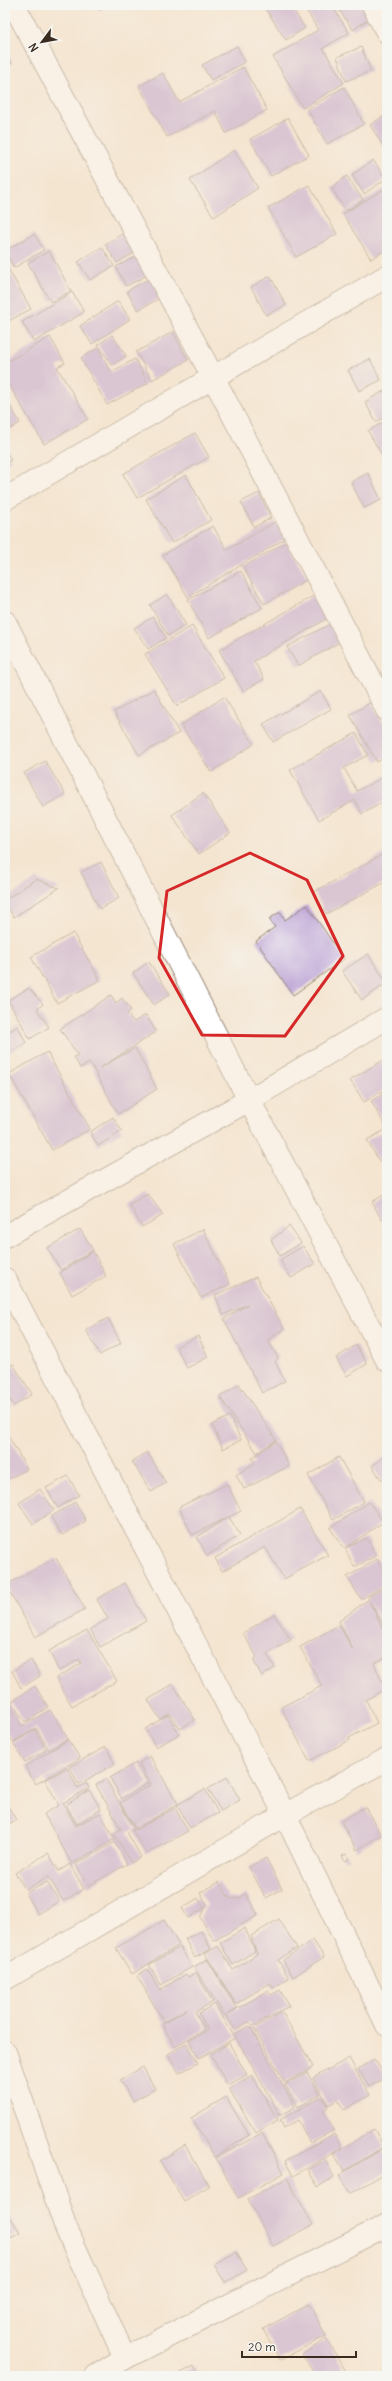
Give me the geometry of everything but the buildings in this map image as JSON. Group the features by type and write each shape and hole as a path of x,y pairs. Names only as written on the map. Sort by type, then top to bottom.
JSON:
{"street":[{"path":"14,5 213,377 387,710"},
{"path":"373,5 387,32"},
{"path":"5,500 387,276"},
{"path":"5,622 249,1100 387,1360"},
{"path":"5,1236 249,1100 387,1018"},
{"path":"5,1279 285,1815 387,2025"},
{"path":"5,1979 285,1815 387,1759"},
{"path":"5,2052 66,2228 125,2358"},
{"path":"96,2376 125,2358 387,2225"}],"highlighted area":[{"path":"250,853 307,880 343,956 285,1036 202,1035 159,958 167,891"}]}
